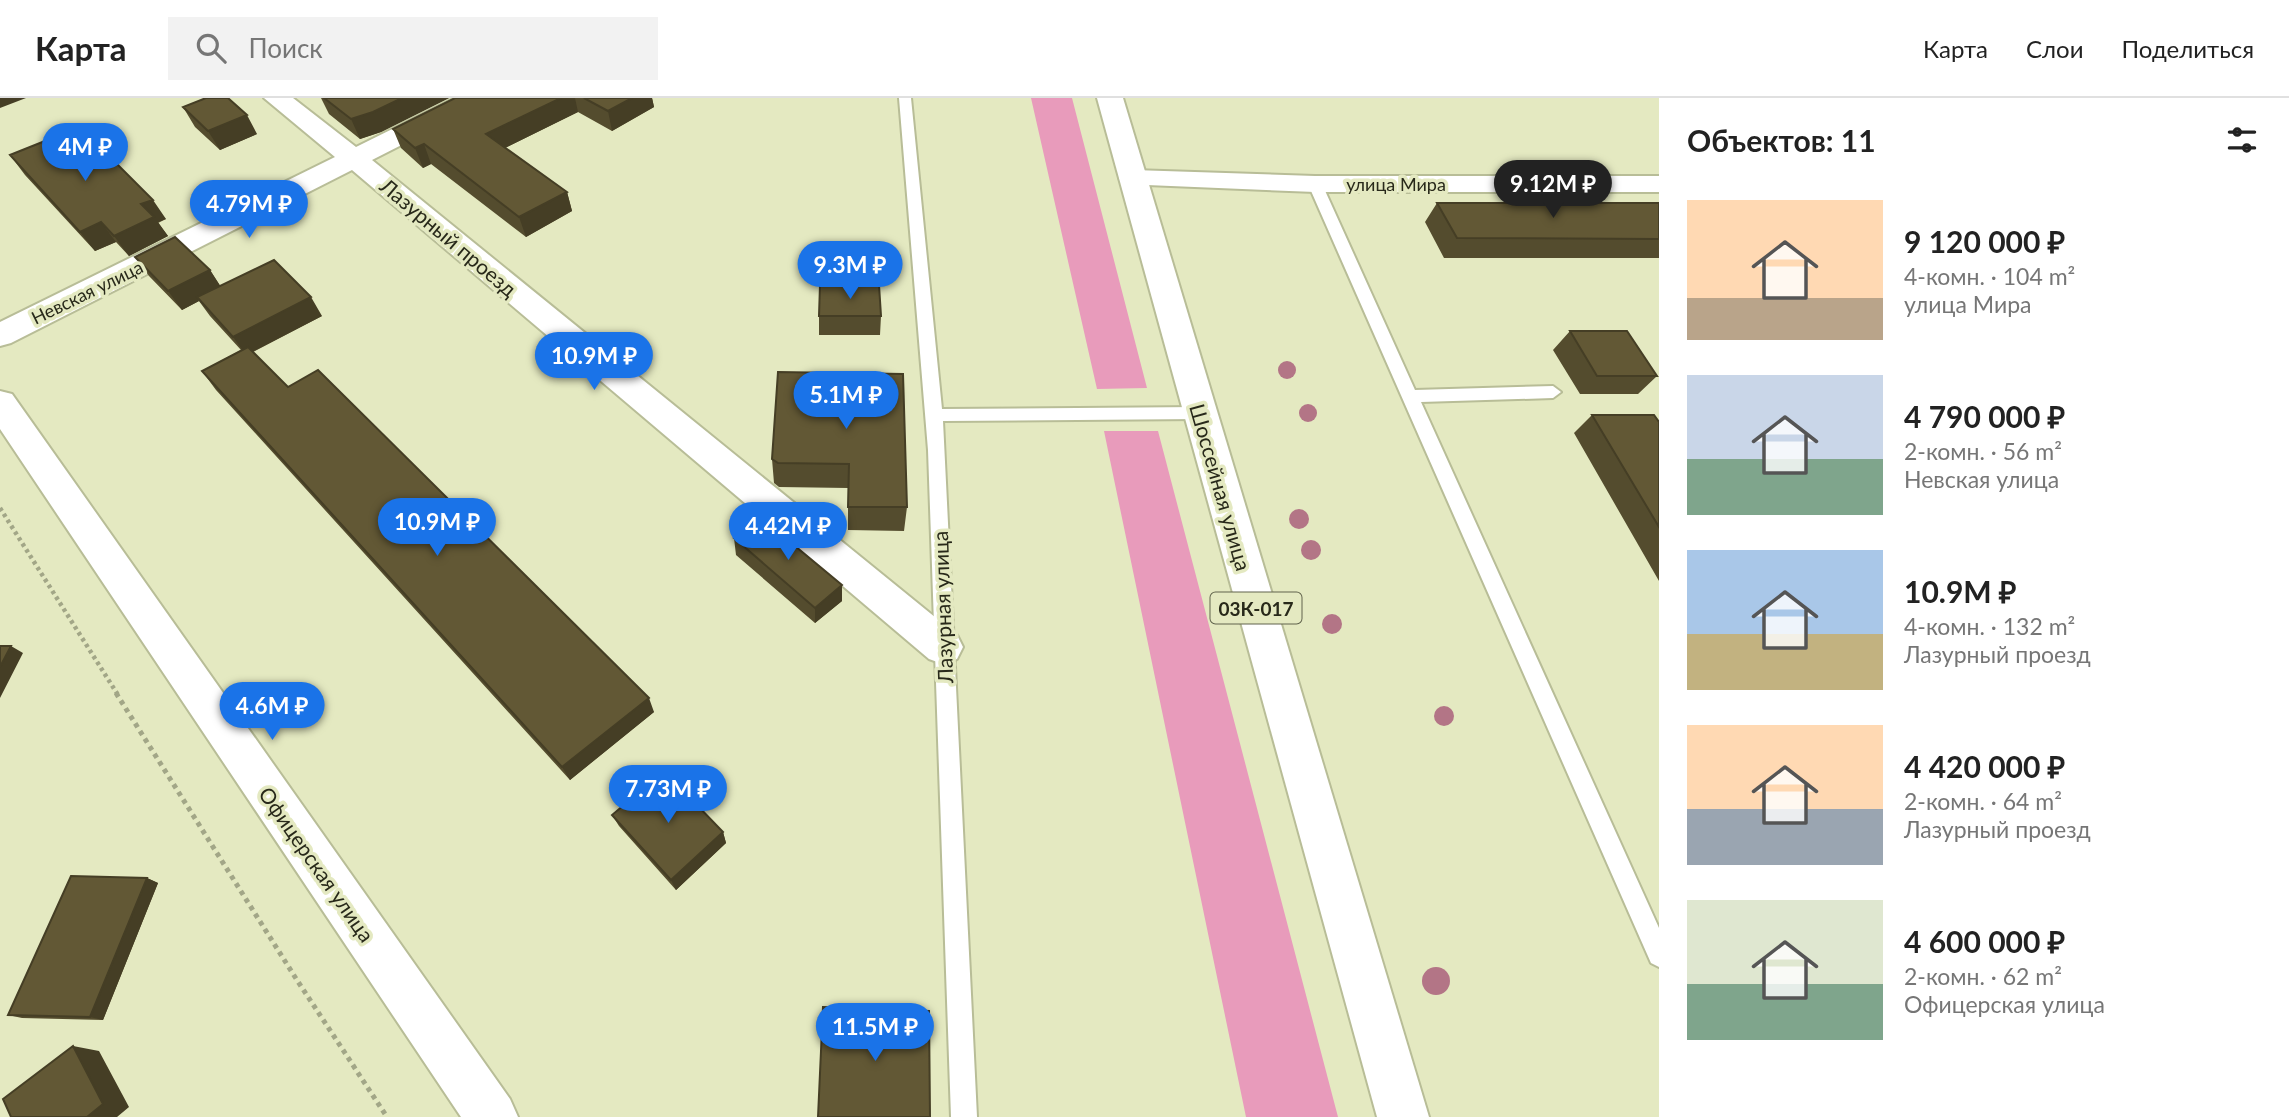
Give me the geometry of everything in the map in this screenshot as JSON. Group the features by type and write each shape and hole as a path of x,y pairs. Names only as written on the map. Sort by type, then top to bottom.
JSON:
{"street":[{"name":"Лазурный проезд","path":"277,98 352,157 943,647"},
{"name":"Невская улица","path":"0,335 327,174 352,157 475,98"},
{"name":"Шоссейная улица","path":"1110,98 1403,1117"},
{"name":"улица Мира","path":"1133,178 1315,184 1659,184"},
{"name":"Офицерская улица","path":"0,403 492,1117"}],"lane":[{"name":"Лазурная улица","path":"905,98 937,450 964,1117"},
{"path":"1315,184 1659,955"},
{"path":"1410,396 1553,392"},
{"path":"932,415 1200,413"}],"path":[{"path":"0,508 287,965 387,1117"}],"shaded area":[{"path":"1031,98 1072,98 1147,388 1097,389"},
{"path":"1104,431 1158,431 1338,1117 1246,1117"}],"building":[{"path":"206,98 228,98 247,115 208,131 183,107"},
{"path":"324,98 402,98 351,119"},
{"path":"455,98 561,98 486,134 567,192 519,217 424,144 415,148 393,129"},
{"path":"584,98 632,98 608,111"},
{"path":"80,127 153,200 141,204 154,217 114,236 101,222 80,232 10,155"},
{"path":"1437,203 1659,203 1659,239 1457,238"},
{"path":"175,237 210,270 168,291 135,257"},
{"path":"274,260 311,297 233,337 197,297"},
{"path":"820,285 879,285 881,316 819,316"},
{"path":"1570,331 1627,331 1657,376 1597,376"},
{"path":"248,347 288,387 318,370 649,698 562,767 202,371"},
{"path":"778,372 903,374 907,507 848,507 849,464 778,463 772,459"},
{"path":"1592,415 1654,415 1659,422 1659,527"},
{"path":"760,517 842,585 815,608 734,538"},
{"path":"0,646 11,646 0,667"},
{"path":"664,771 723,832 671,880 612,815"},
{"path":"71,876 147,878 90,1017 8,1015"},
{"path":"823,1007 929,1011 930,1117 818,1117"},
{"path":"73,1046 103,1104 87,1117 11,1117 3,1099"}]}
